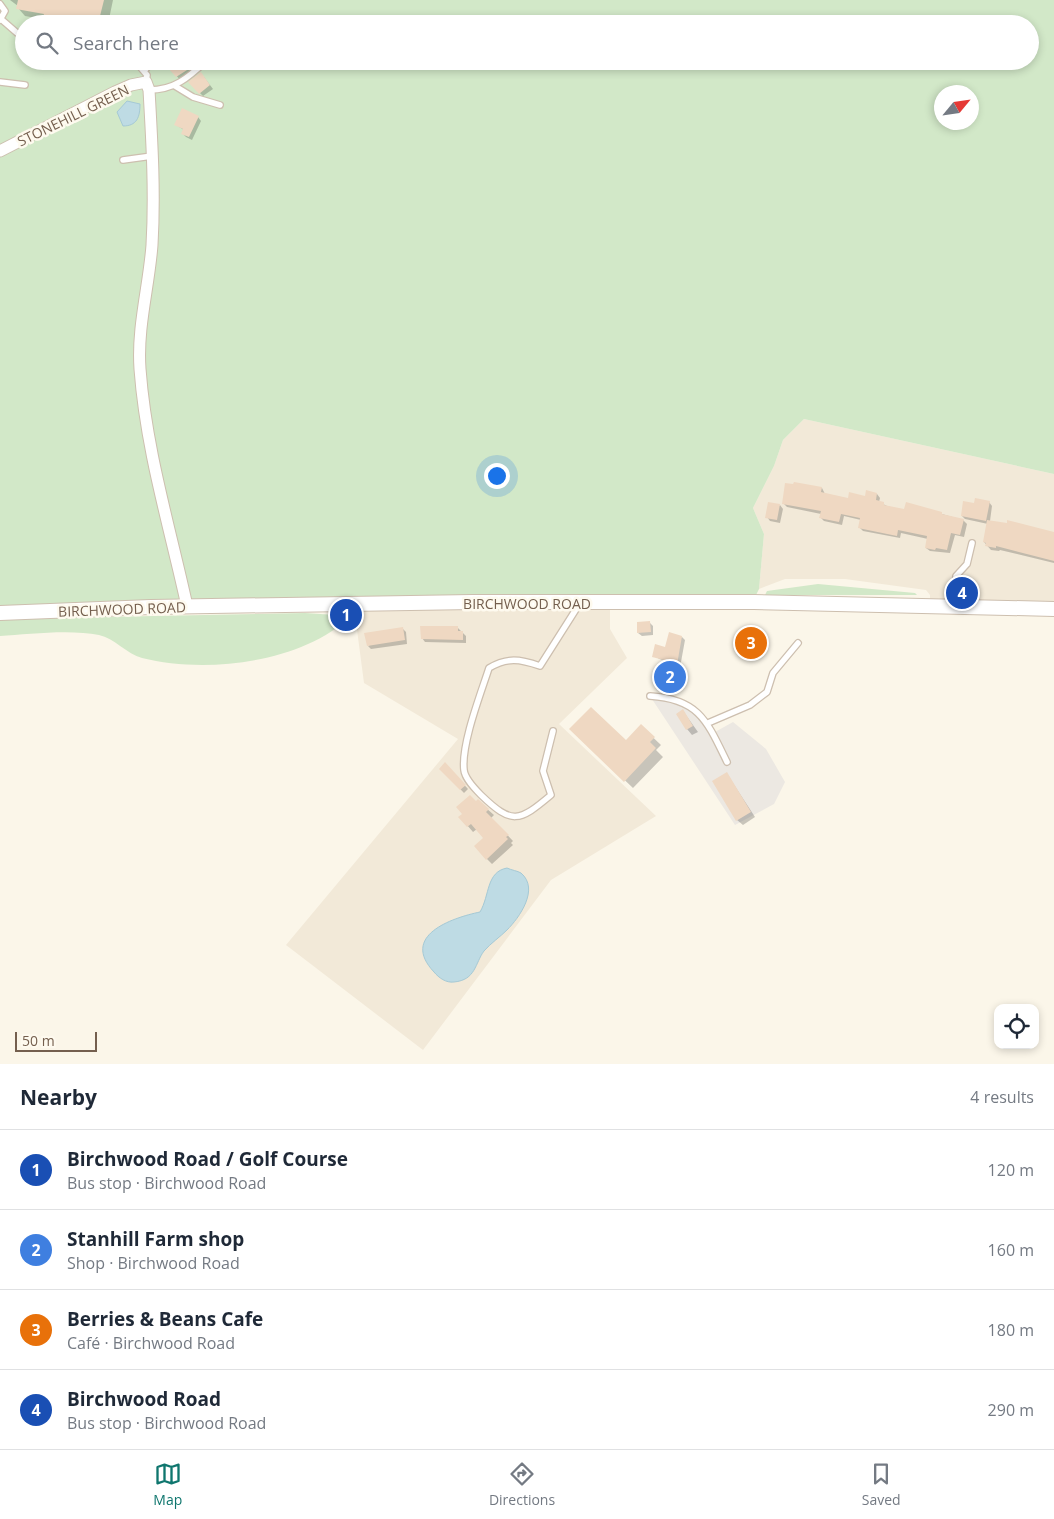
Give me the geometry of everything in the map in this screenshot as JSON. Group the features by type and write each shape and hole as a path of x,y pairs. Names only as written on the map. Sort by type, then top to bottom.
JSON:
{"street":[{"name":"STONEHILL GREEN","path":"0,151 115,92 146,81"},
{"path":"146,81 154,187 152,247 142,330 140,368 164,517 187,606"},
{"name":"BIRCHWOOD ROAD","path":"0,613 187,606 754,602 1054,608"}],"lane":[{"path":"0,4 4,11 1,20 15,32"},
{"path":"140,70 146,81 162,90 175,86 196,70"},
{"path":"146,81 150,70"},
{"path":"0,82 26,85"},
{"path":"175,86 193,97 220,105"},
{"path":"123,160 152,156"},
{"path":"954,606 956,576 967,564 972,543"},
{"path":"553,731 543,771 551,795 533,810 514,817 500,813 473,787 464,770 469,731 489,668 501,661 518,659 540,666 580,603"},
{"path":"708,724 750,705 767,692 773,673 798,643"},
{"path":"650,696 670,698 687,704 708,724 727,762"}],"shaded area":[{"path":"804,419 1054,474 1054,608 930,605 930,595 926,590 845,579 785,579 759,589 764,534 753,508 774,466 783,440"},
{"path":"610,603 610,629 627,658 559,724 656,816 551,880 423,1050 286,945 458,739 364,683 354,607"},
{"path":"650,696 670,698 699,713 715,732 733,722 766,749 785,782 774,804 735,825"}],"green space":[{"path":"0,0 1054,0 1054,474 804,419 783,440 774,466 753,508 764,534 759,589 753,601 190,599 0,613"},
{"path":"818,584 915,593 917,595 765,595 767,591"},
{"path":"305,613 351,616 331,632 307,645 252,661 223,664 167,663 142,658 105,637 88,633 49,632 0,636 0,619"}],"water":[{"path":"127,101 140,104 139,113 135,122 128,126 123,126 117,112"},
{"path":"507,868 521,873 529,887 526,903 522,911 507,930 484,951 474,970 467,978 454,982 443,980 434,972 425,959 423,948 426,939 433,931 444,924 480,912 489,885 495,874"}],"building":[{"path":"18,0 104,0 100,15 44,15 16,9"},
{"path":"170,70 187,70 176,77"},
{"path":"201,72 210,85 199,94 188,82"},
{"path":"182,108 199,116 189,137 181,134 183,129 174,125"},
{"path":"794,482 822,487 821,492 848,498 849,492 865,496 866,490 877,493 876,500 884,502 884,505 904,509 906,502 964,519 960,535 951,533 947,550 936,548 935,550 925,548 927,536 898,530 897,536 858,528 860,518 841,514 839,522 819,518 821,511 782,504 785,483 793,484"},
{"path":"975,498 990,501 986,521 961,516 963,501 974,503"},
{"path":"768,502 780,504 777,520 765,518"},
{"path":"987,520 1007,523 1007,520 1054,532 1054,561 996,546 996,548 985,546 986,543 983,542"},
{"path":"650,621 651,632 637,633 637,622"},
{"path":"420,626 458,626 458,631 463,631 463,640 421,639"},
{"path":"403,627 405,640 367,646 364,633"},
{"path":"669,632 682,636 674,682 664,680 668,661 652,657 655,644 665,647"},
{"path":"744,638 759,638 759,648 744,648"},
{"path":"591,707 626,740 641,724 655,737 650,742 656,748 624,782 569,729"},
{"path":"683,709 693,726 686,730 676,714"},
{"path":"445,762 466,785 460,790 439,769"},
{"path":"727,772 751,812 736,821 712,781"},
{"path":"470,795 476,801 478,799 489,809 486,812 509,835 506,837 508,839 486,860 474,846 483,838 471,824 467,827 458,817 462,814 456,807"}],"place":[{"name":"Birchwood Road","path":"962,593"},
{"name":"Birchwood Road / Golf Course","path":"346,615"},
{"name":"Berries & Beans Cafe","path":"751,643"},
{"name":"Stanhill Farm shop","path":"670,677"}]}
